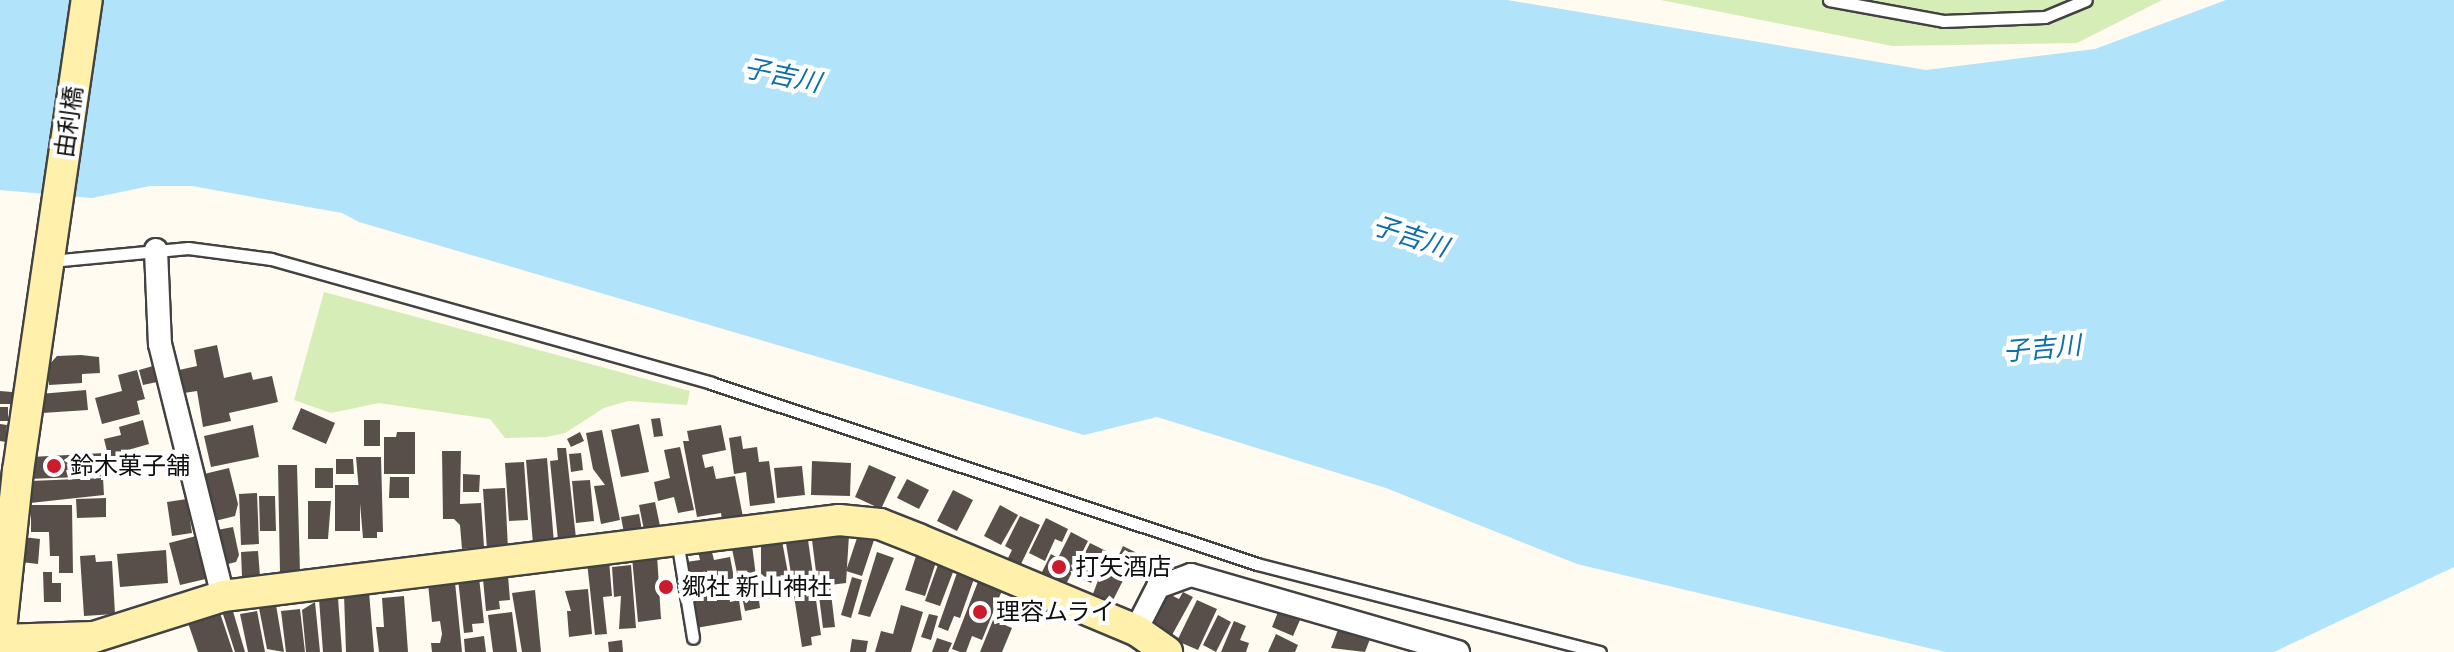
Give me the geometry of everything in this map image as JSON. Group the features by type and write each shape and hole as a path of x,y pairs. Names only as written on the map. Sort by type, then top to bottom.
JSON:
{"street":[{"name":"由利橋","path":"0,639 49,252 87,0"},
{"path":"156,250 160,344 223,596"},
{"path":"0,639 94,637 223,596 839,520 880,524 1136,630 1167,652"},
{"path":"1136,630 1158,587 1191,575 1458,652"}],"lane":[{"path":"1829,0 1943,21 2044,17 2086,0"},
{"path":"49,252 188,248 271,259 711,383 1257,564 1600,652"},
{"path":"677,540 693,638"}],"green space":[{"path":"1661,0 2162,0 2077,43 1892,46"},
{"path":"324,292 690,391 687,405 628,401 604,408 565,433 546,437 505,438 490,419 379,403 331,413 294,400"}],"water":[{"name":"子吉川","path":"0,0 1507,0 1926,70 2095,49 2226,0 2454,0 2454,567 2274,652 1945,652 1577,564 1386,488 1157,417 1084,435 359,222 342,213 192,186 150,186 92,198 0,190"}],"building":[{"path":"217,345 224,378 251,372 253,380 272,376 278,402 229,413 231,421 203,427 197,391 184,393 179,370 197,366 194,350"},
{"path":"57,356 99,357 100,373 82,374 82,383 49,385 48,366"},
{"path":"153,366 157,382 143,385 139,370"},
{"path":"137,370 145,399 137,401 140,414 102,424 95,398 122,391 118,375"},
{"path":"86,390 88,410 42,413 40,394"},
{"path":"0,391 12,392 12,404 0,404"},
{"path":"0,407 8,407 8,421 0,421"},
{"path":"301,408 335,423 326,444 292,429"},
{"path":"660,418 663,436 654,437 651,419"},
{"path":"143,420 149,444 128,450 133,471 113,476 104,439 121,435 119,427"},
{"path":"364,420 380,420 380,446 364,446"},
{"path":"0,424 7,425 6,442 0,441"},
{"path":"639,424 649,472 621,477 611,430"},
{"path":"253,425 259,457 211,467 204,436"},
{"path":"721,425 726,450 702,455 705,468 713,466 716,479 735,476 743,517 722,521 721,513 697,517 683,441 689,441 687,431"},
{"path":"602,430 620,520 601,524 594,486 605,485 593,469 586,433"},
{"path":"397,432 415,432 415,474 384,474 384,437 396,437"},
{"path":"580,432 584,441 571,447 567,439"},
{"path":"741,436 743,449 757,447 759,462 769,461 775,503 750,506 746,472 734,474 729,438"},
{"path":"680,447 694,510 678,513 674,497 658,501 654,482 670,478 664,450"},
{"path":"557,448 566,448 576,538 558,540 550,461 558,460"},
{"path":"442,451 461,451 460,504 481,503 484,547 462,549 460,525 454,519 443,519"},
{"path":"104,453 106,476 28,479 31,457"},
{"path":"581,453 583,470 571,472 569,454"},
{"path":"356,457 381,457 383,532 377,532 377,538 363,538"},
{"path":"547,458 554,543 533,544 526,460"},
{"path":"336,459 353,459 354,474 336,474"},
{"path":"812,461 851,463 850,496 811,495"},
{"path":"524,462 528,520 509,521 505,463"},
{"path":"278,465 297,465 300,572 280,572"},
{"path":"869,465 896,477 881,509 855,497"},
{"path":"802,466 805,495 777,498 774,468"},
{"path":"229,468 238,504 235,516 215,521 204,474"},
{"path":"315,468 333,468 333,488 315,488"},
{"path":"463,474 480,475 479,492 463,492"},
{"path":"390,477 409,477 409,498 389,498"},
{"path":"103,478 104,495 30,503 30,481"},
{"path":"907,479 929,490 919,509 897,498"},
{"path":"590,480 594,521 576,523 572,481"},
{"path":"335,485 360,485 360,531 335,531"},
{"path":"505,488 508,549 487,550 483,489"},
{"path":"953,490 973,500 957,531 937,521"},
{"path":"257,493 259,544 241,545 239,494"},
{"path":"259,496 275,496 276,531 260,531"},
{"path":"106,498 106,517 77,518 76,499"},
{"path":"187,499 192,533 172,536 167,502"},
{"path":"308,501 331,501 328,539 308,539"},
{"path":"655,502 660,526 644,530 639,505"},
{"path":"31,505 72,505 73,573 59,573 59,556 50,556 49,532 31,532"},
{"path":"1000,505 1018,515 1001,545 984,536"},
{"path":"639,514 642,530 624,533 621,517"},
{"path":"1020,516 1040,525 1020,566 1007,560 1012,550 1005,546"},
{"path":"1046,518 1068,529 1062,542 1055,539 1045,561 1029,553"},
{"path":"233,527 239,555 236,562 224,565 217,530"},
{"path":"859,532 875,537 862,576 846,571"},
{"name":"打矢酒店","path":"1071,532 1088,541 1064,588 1040,576 1051,554 1058,558"},
{"path":"200,535 210,578 180,585 169,543"},
{"path":"849,535 846,583 830,585 835,627 823,628 812,540"},
{"path":"23,537 40,539 38,564 21,562"},
{"path":"808,540 815,589 794,592 786,543"},
{"path":"782,541 792,595 761,600 761,545"},
{"path":"1090,543 1106,551 1091,583 1074,575"},
{"path":"752,545 760,608 745,611 732,549"},
{"path":"1123,546 1137,553 1109,608 1091,599 1105,562 1117,559"},
{"path":"711,548 714,560 730,557 734,578 726,580 730,602 739,600 742,620 696,628 692,601 705,599 692,597 686,562 700,560 698,551"},
{"path":"166,550 168,583 120,587 117,554"},
{"path":"258,551 260,576 242,577 241,552"},
{"path":"877,552 894,558 870,617 858,614"},
{"path":"95,555 96,562 112,561 115,614 84,616 80,556"},
{"path":"657,555 661,619 638,622 632,557"},
{"path":"916,556 936,562 925,596 905,590"},
{"path":"609,560 612,596 603,597 607,634 595,635 587,562"},
{"path":"939,562 955,567 940,606 925,601"},
{"path":"631,565 636,628 619,629 621,596 614,597 612,567"},
{"path":"958,570 975,576 960,618 954,616 948,631 938,627"},
{"path":"43,572 52,572 52,583 61,583 61,602 44,602"},
{"path":"508,576 510,600 499,601 500,609 486,611 483,579"},
{"path":"479,577 484,623 472,624 473,632 464,633 458,579"},
{"path":"852,577 862,580 851,618 841,615"},
{"name":"理容ムライ","path":"979,579 1003,588 982,640 972,636 966,652 960,652 952,649"},
{"path":"455,582 462,652 432,652 431,643 440,643 442,634 440,621 432,622 428,584"},
{"path":"588,589 592,634 569,637 567,611 571,611 565,591"},
{"path":"535,590 541,652 522,652 512,593"},
{"path":"369,592 374,652 346,652 344,594"},
{"path":"1183,592 1193,597 1172,635 1152,624 1169,594 1179,599"},
{"path":"815,593 821,635 811,637 812,645 802,647 794,596"},
{"path":"404,596 408,652 379,652 376,627 384,627 382,598"},
{"path":"338,598 342,652 323,652 319,599"},
{"path":"1027,600 1036,603 1028,621 1019,617"},
{"path":"1197,600 1217,609 1198,650 1177,641"},
{"path":"315,602 320,652 306,652 302,610"},
{"path":"276,605 284,652 267,649 259,608"},
{"path":"901,605 923,612 911,652 875,652 881,631 893,634"},
{"path":"232,608 245,652 235,652 222,611"},
{"path":"300,609 305,652 286,652 281,611"},
{"path":"219,610 233,652 198,652 187,620"},
{"path":"257,611 265,652 248,652 240,614"},
{"path":"512,612 517,652 493,652 488,615"},
{"path":"1278,612 1300,620 1293,636 1272,627"},
{"path":"929,614 938,616 931,640 921,637"},
{"path":"1218,615 1231,622 1216,652 1203,645"},
{"path":"993,620 1012,628 1002,652 980,652"},
{"path":"1234,621 1246,626 1240,640 1249,643 1246,652 1221,652"},
{"path":"1339,627 1370,639 1365,652 1331,648"},
{"path":"1276,634 1298,645 1295,652 1268,652"},
{"path":"484,636 486,652 465,652 464,639"},
{"path":"937,638 952,643 948,652 932,652"},
{"path":"852,639 868,641 866,652 850,652"},
{"path":"622,640 623,652 609,652 608,642"}],"place":[{"name":"鈴木菓子舗","path":"54,466"},
{"name":"打矢酒店","path":"1059,567"},
{"name":"郷社 新山神社","path":"666,587"},
{"name":"理容ムライ","path":"980,612"}]}
